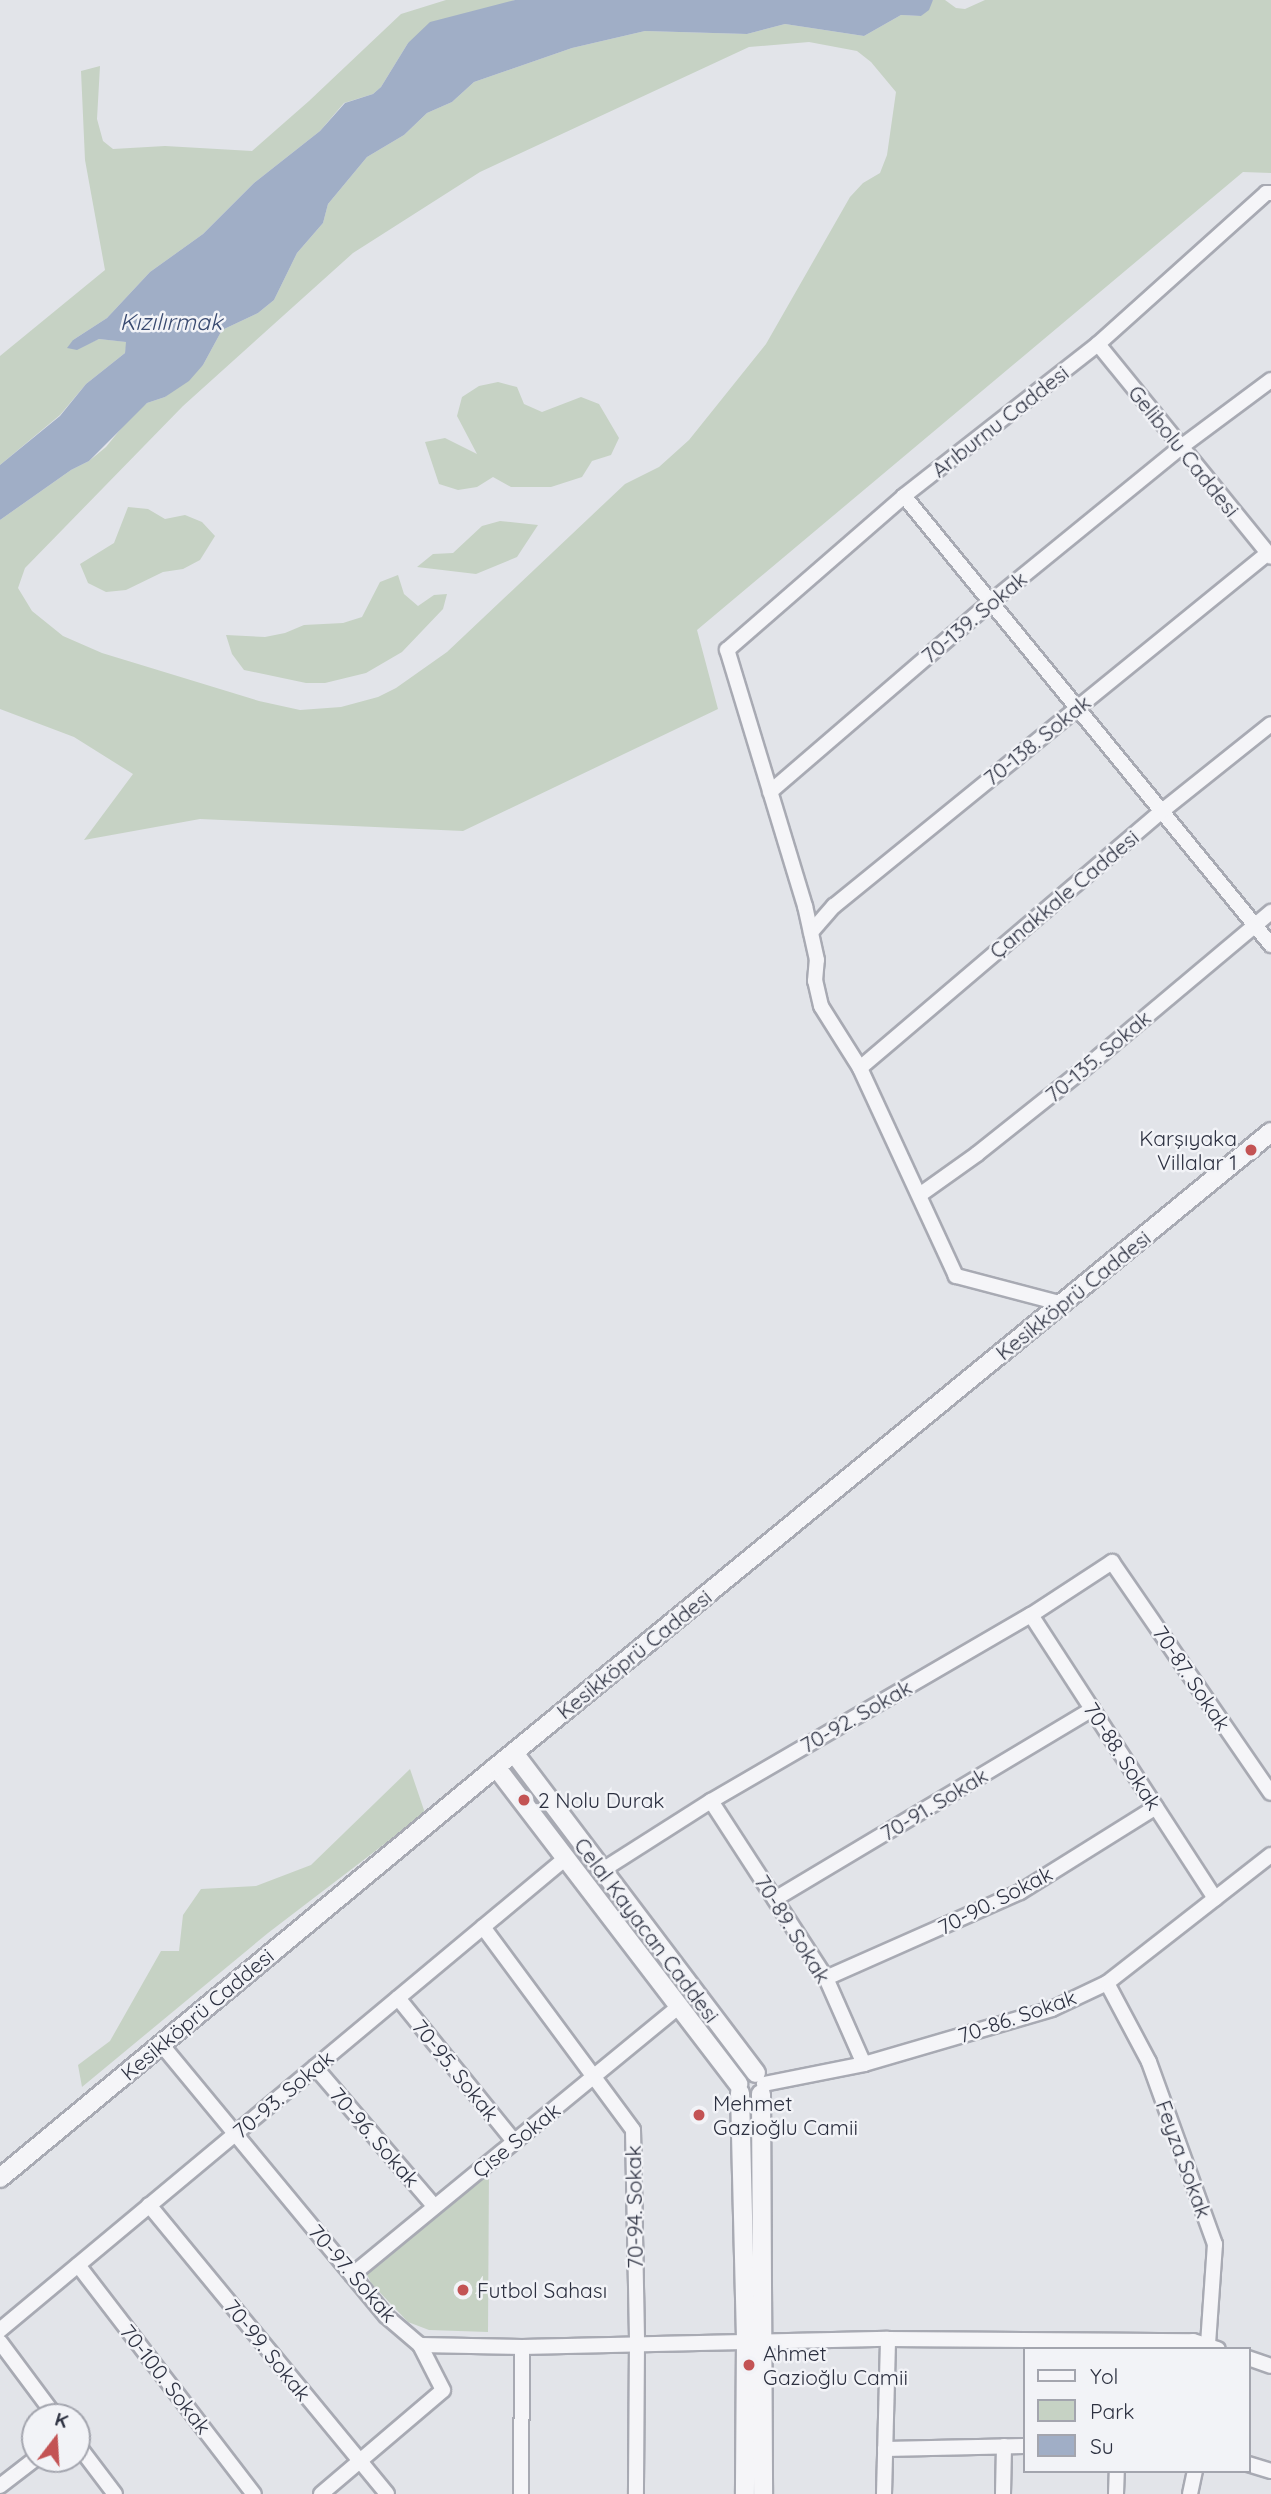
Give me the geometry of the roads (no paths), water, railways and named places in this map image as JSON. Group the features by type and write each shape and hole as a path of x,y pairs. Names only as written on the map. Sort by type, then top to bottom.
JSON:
{"street":[{"name":"Arıburnu Caddesi","path":"770,792 727,650 904,496 1098,344 1266,193 1271,193"},
{"name":"Gelibolu Caddesi","path":"1098,344 1269,555"},
{"name":"70-139. Sokak","path":"770,792 991,602 1181,447 1271,380"},
{"path":"904,496 1271,945"},
{"name":"70-138. Sokak","path":"811,932 834,906 1076,708 1269,555"},
{"name":"Çanakkale Caddesi","path":"860,1068 1162,811 1271,724"},
{"path":"770,792 811,932 817,960 814,981 821,1006 860,1068 956,1276 1063,1304"},
{"name":"70-135. Sokak","path":"920,1194 977,1154 1059,1089 1271,912"},
{"name":"Kesikköprü Caddesi","path":"0,2178 514,1752 1271,1132"},
{"name":"70-92. Sokak","path":"601,1871 711,1801 1031,1615 1112,1562"},
{"name":"70-87. Sokak","path":"1112,1562 1271,1793"},
{"name":"70-88. Sokak","path":"1031,1615 1215,1898"},
{"name":"70-91. Sokak","path":"775,1899 1092,1709"},
{"name":"Celal Kayacan Caddesi","path":"514,1752 761,2084"},
{"name":"Celal Kayacan Caddesi","path":"496,1767 739,2088"},
{"name":"70-89. Sokak","path":"711,1801 826,1978 864,2064"},
{"name":"70-90. Sokak","path":"826,1978 1020,1892 1156,1807"},
{"name":"70-86. Sokak","path":"761,2084 864,2064 1052,2009 1107,1983 1271,1855"},
{"name":"70-93. Sokak","path":"0,2330 566,1858"},
{"name":"70-94. Sokak","path":"484,1927 633,2130 637,2342 636,2494"},
{"name":"Feyza Sokak","path":"1107,1983 1149,2062 1215,2244 1213,2347"},
{"name":"70-95. Sokak","path":"398,1998 514,2141"},
{"name":"Çise Sokak","path":"352,2274 680,2007"},
{"name":"70-97. Sokak","path":"161,2044 386,2316 420,2345"},
{"name":"70-96. Sokak","path":"315,2067 435,2207"},
{"path":"745,2494 756,2341 761,2084 743,2075 739,2088 756,2341 763,2494"},
{"name":"70-99. Sokak","path":"149,2205 387,2494"},
{"name":"70-100. Sokak","path":"78,2265 254,2494"},
{"path":"321,2494 443,2390 420,2345 522,2347 637,2342 888,2339 1115,2344 1193,2341 1213,2347"},
{"path":"884,2494 888,2339"},
{"path":"0,2342 46,2403"},
{"path":"521,2494 522,2347"},
{"path":"1250,2359 1271,2365"},
{"path":"1003,2494 1004,2446"},
{"path":"885,2449 1023,2446"},
{"path":"91,2462 115,2494"},
{"path":"1250,2465 1271,2471"},
{"path":"0,2486 21,2470"},
{"path":"1116,2494 1117,2473"},
{"path":"1189,2494 1194,2473"}],"water":[{"name":"Kızılırmak","path":"515,0 933,0 929,10 921,16 901,15 864,36 785,24 747,34 645,31 572,48 474,82 452,102 427,113 404,135 367,157 328,204 323,223 297,253 274,300 258,313 222,330 203,365 189,381 165,397 147,403 89,461 71,470 0,520 0,465 60,416 86,384 125,353 126,342 99,339 77,350 67,348 73,340 107,318 150,272 203,234 254,183 320,131 345,103 373,94 381,87 408,43 430,22"}],"place":[{"name":"Karşıyaka Villalar 1","path":"1251,1150"},
{"name":"2 Nolu Durak","path":"524,1800"},
{"name":"Mehmet Gazioğlu Camii","path":"699,2115"},
{"name":"Futbol Sahası","path":"463,2290"},
{"name":"Ahmet Gazioğlu Camii","path":"749,2365"}]}
